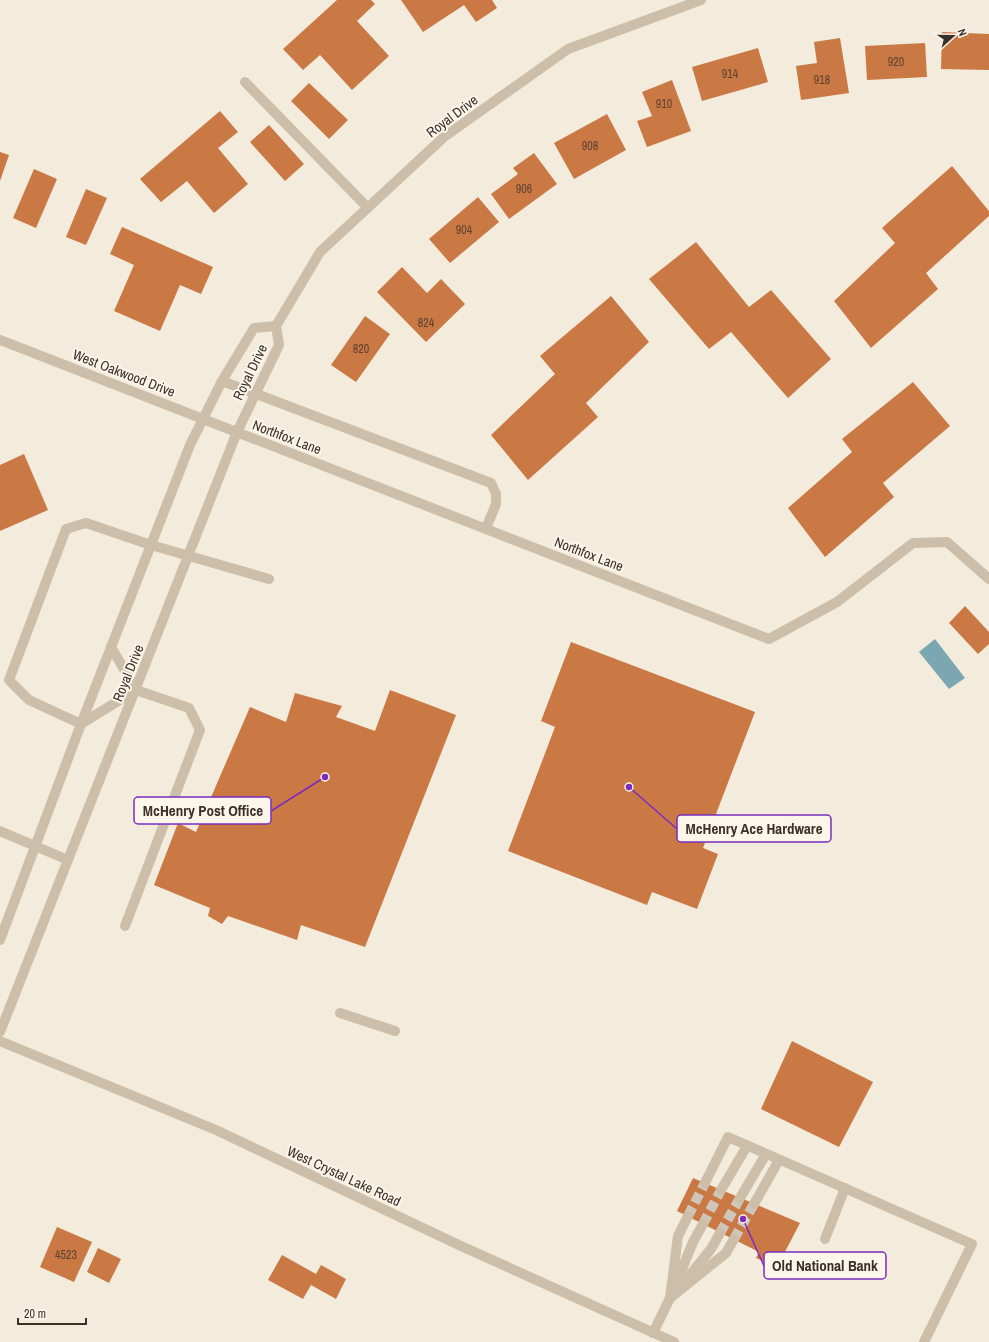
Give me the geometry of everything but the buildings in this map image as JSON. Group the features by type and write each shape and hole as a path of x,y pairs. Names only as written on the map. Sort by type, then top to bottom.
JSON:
{"street":[{"name":"Royal Drive","path":"0,1032 237,432 279,345 276,326 320,252 444,137 568,49 701,0"},
{"path":"245,82 368,208"},
{"name":"Royal Drive","path":"1,934 190,445 222,382 254,328 276,326"},
{"name":"West Oakwood Drive","path":"0,340 237,432"},
{"path":"222,382 491,483 496,494 496,504 486,528"},
{"name":"Northfox Lane","path":"237,432 486,528 769,640 837,602 913,544 947,542 989,579"},
{"path":"136,690 81,724 29,700 8,680 66,529 86,523 151,545 268,579"},
{"path":"111,648 136,690 189,708 200,730 125,926"},
{"path":"0,831 68,860"},
{"path":"340,1013 395,1031"},
{"name":"West Crystal Lake Road","path":"0,1041 216,1130 460,1246 674,1342"},
{"path":"705,1183 728,1138 972,1244 924,1342"},
{"path":"722,1190 747,1146"},
{"path":"740,1198 766,1154"},
{"path":"754,1204 779,1160"},
{"path":"825,1239 845,1188"},
{"path":"670,1298 678,1236 688,1216"},
{"path":"653,1333 670,1298 692,1242 703,1224"},
{"path":"670,1298 711,1249 720,1233"},
{"path":"670,1298 726,1253 734,1239"}],"water":[{"path":"935,639 965,678 949,689 919,652"}],"tunnel":[{"path":"688,1216 705,1183"},
{"path":"703,1224 721,1190"},
{"path":"720,1233 740,1198"},
{"path":"734,1239 754,1204"}],"place":[{"name":"McHenry Post Office","path":"325,777"},
{"name":"McHenry Ace Hardware","path":"629,787"},
{"name":"Old National Bank","path":"743,1219"}]}
